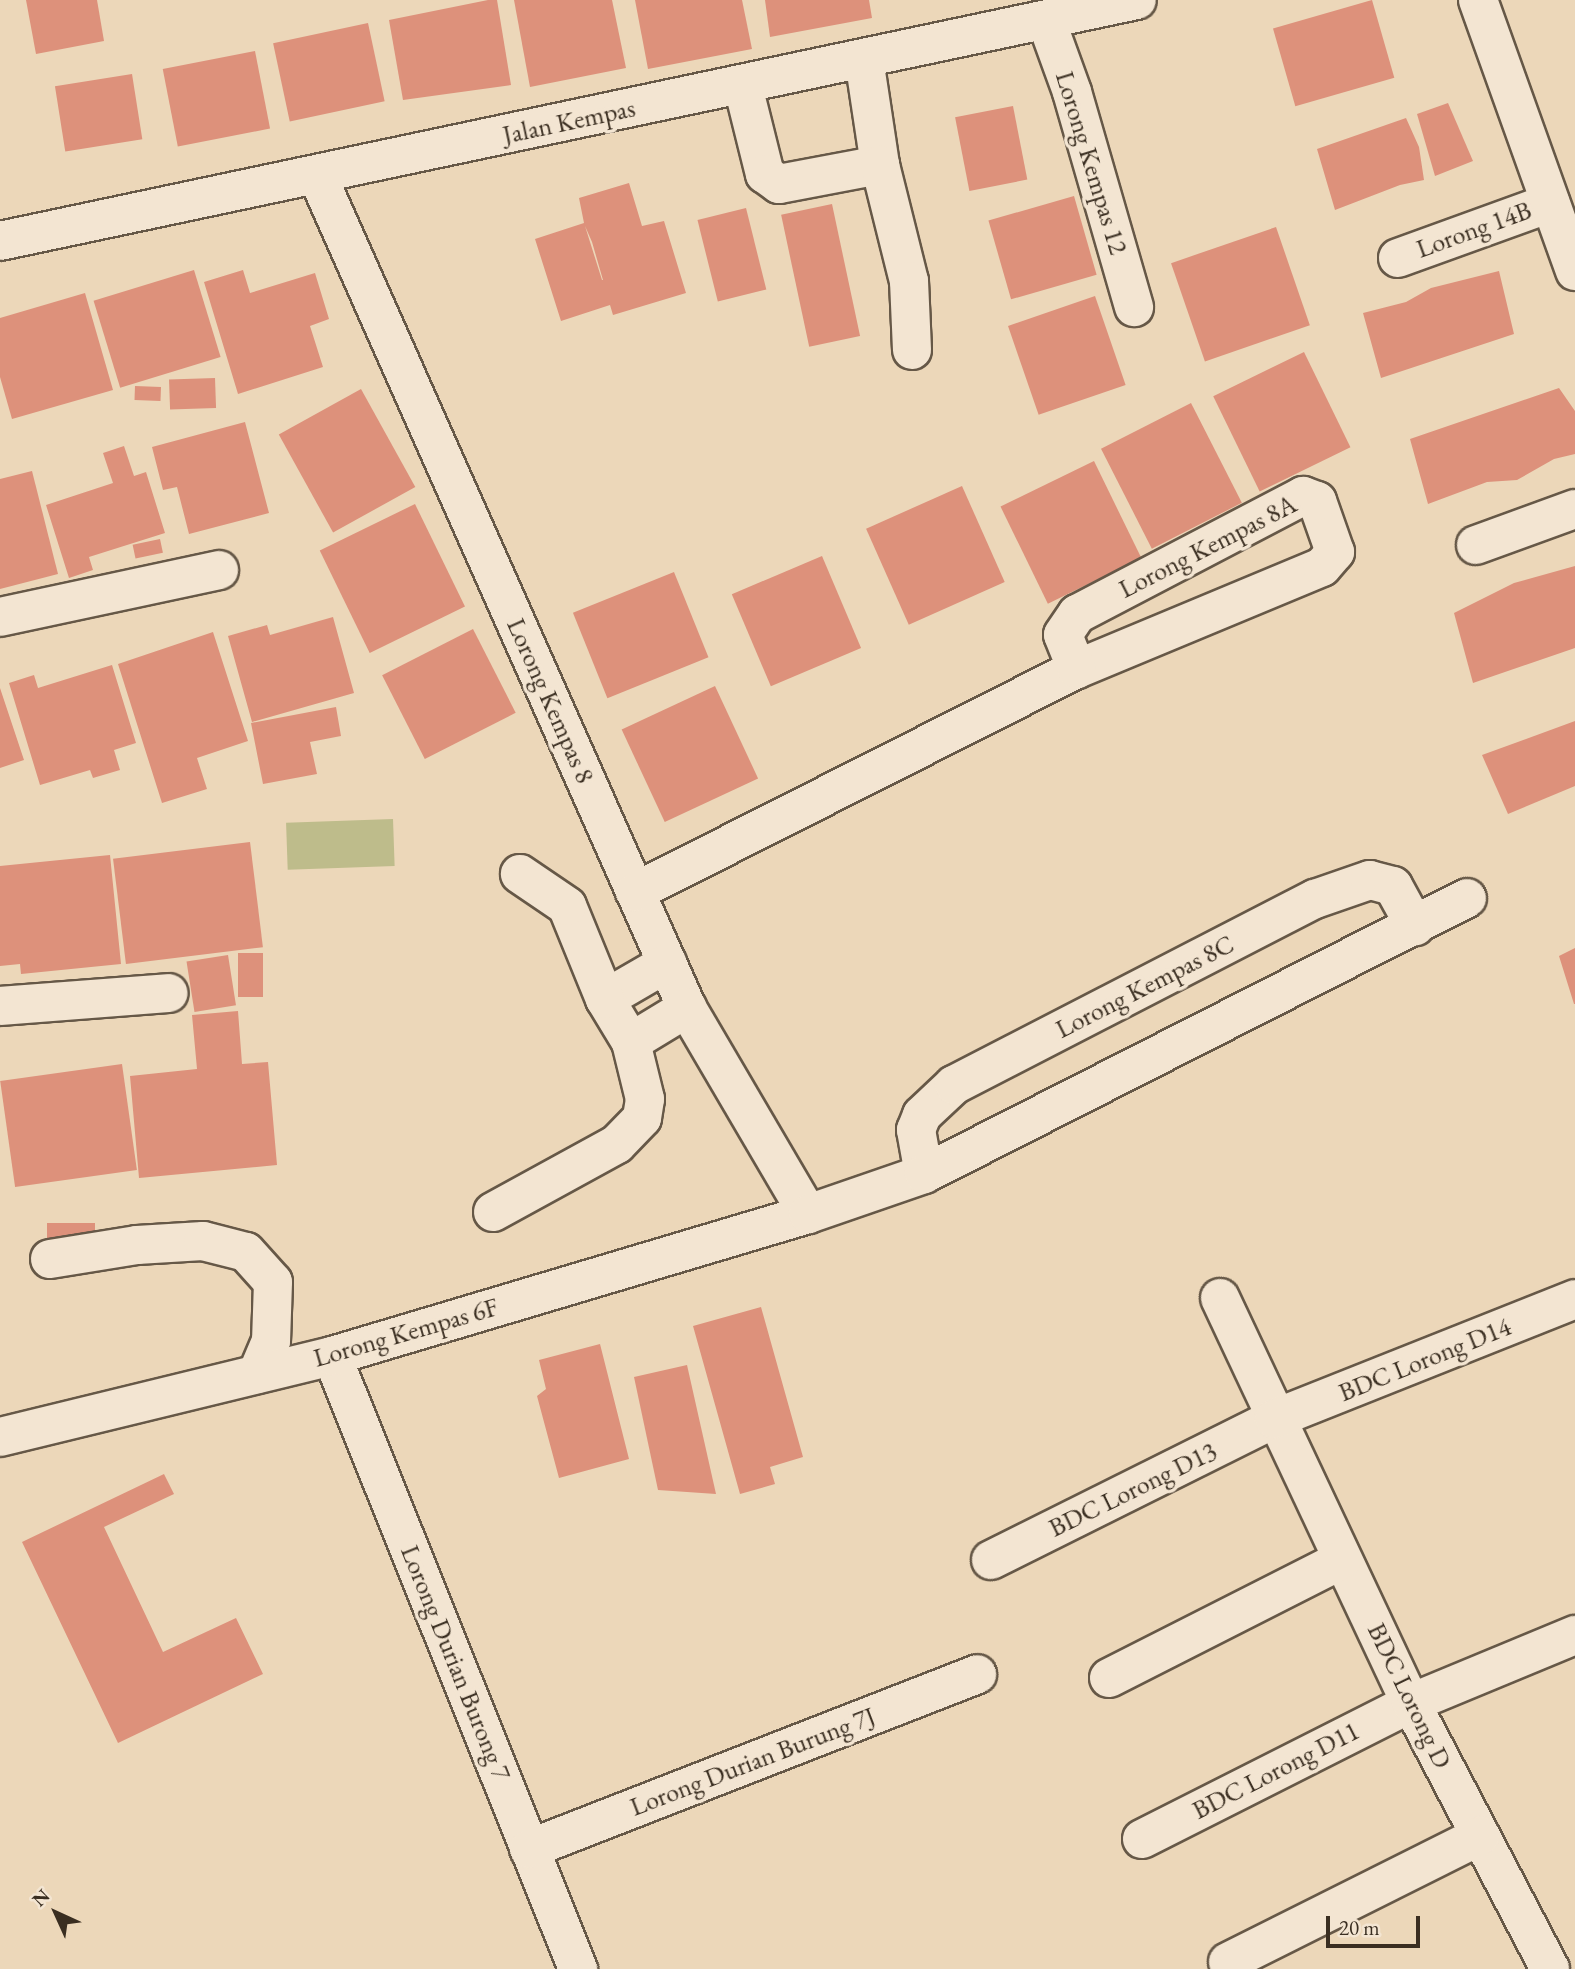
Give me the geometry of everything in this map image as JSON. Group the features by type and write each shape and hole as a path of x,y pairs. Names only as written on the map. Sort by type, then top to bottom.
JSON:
{"street":[{"name":"Jalan Kempas","path":"0,241 864,59 981,17 1046,20 1137,0"},
{"path":"1478,0 1575,271"},
{"name":"Lorong Kempas 12","path":"1046,20 1072,92 1134,307"},
{"path":"864,59 880,165 909,281 912,350"},
{"path":"743,86 765,174 779,184 880,165"},
{"name":"Lorong Kempas 8","path":"317,175 687,1008 808,1214"},
{"name":"Lorong 14B","path":"1398,258 1550,203"},
{"name":"Lorong Kempas 8A","path":"635,892 1077,669 1322,568 1335,552 1317,501 1303,496 1077,614 1063,635 1077,669"},
{"path":"1476,545 1575,509"},
{"path":"0,617 219,569"},
{"path":"492,1212 581,1168 617,1144 642,1118 645,1099 631,1042 605,999 567,906 520,873"},
{"name":"Lorong Kempas 8C","path":"924,1174 916,1130 922,1115 954,1085 1315,899 1370,880 1393,886 1415,926"},
{"path":"808,1214 924,1174 1467,898"},
{"path":"605,999 667,963"},
{"path":"0,1006 168,993"},
{"path":"631,1042 687,1008"},
{"name":"Lorong Kempas 6F","path":"0,1437 332,1356 808,1214"},
{"path":"50,1259 137,1245 203,1241 246,1252 273,1282 271,1341 257,1374"},
{"name":"BDC Lorong D","path":"1220,1298 1274,1419 1411,1703 1550,1969"},
{"name":"BDC Lorong D14","path":"1274,1419 1575,1299"},
{"name":"Lorong Durian Burong 7","path":"332,1356 578,1969"},
{"name":"BDC Lorong D13","path":"991,1560 1274,1419"},
{"path":"1109,1678 1342,1560"},
{"name":"BDC Lorong D11","path":"1142,1839 1411,1703 1575,1635"},
{"name":"Lorong Durian Burung 7J","path":"530,1849 977,1674"},
{"path":"1228,1962 1480,1836"},
{"path":"1550,1969 1575,1958"}],"shaded area":[{"path":"393,819 395,866 288,870 286,823"}],"building":[{"path":"26,0 97,0 104,41 36,54"},
{"path":"497,0 511,85 403,100 389,20"},
{"path":"514,0 612,0 626,68 530,87"},
{"path":"635,0 742,0 752,49 648,69"},
{"path":"765,0 869,0 872,18 770,37"},
{"path":"1372,0 1394,78 1295,106 1273,28"},
{"path":"368,23 385,101 290,121 273,43"},
{"path":"255,51 270,129 178,146 163,69"},
{"path":"132,74 142,139 65,151 55,86"},
{"path":"1448,103 1473,161 1435,176 1417,114"},
{"path":"1013,106 1027,180 969,191 955,117"},
{"path":"1406,118 1419,147 1424,180 1400,185 1335,210 1317,149"},
{"path":"629,183 642,226 664,221 686,293 613,315 610,305 561,321 535,239 584,223 579,198","holes":["585,226 592,242 603,280"]},
{"path":"1074,196 1097,275 1011,299 988,221"},
{"path":"832,204 860,336 809,347 781,215"},
{"path":"746,208 766,290 718,302 697,220"},
{"path":"1276,227 1310,325 1205,361 1171,263"},
{"path":"194,270 221,357 120,388 94,301"},
{"path":"243,270 250,293 315,273 329,319 310,326 323,367 238,394 204,282"},
{"path":"1499,271 1514,334 1381,378 1363,313 1406,302 1431,288"},
{"path":"85,293 113,390 12,419 0,377 0,318"},
{"path":"1095,296 1126,385 1039,415 1008,326"},
{"path":"1304,352 1350,447 1260,492 1213,396"},
{"path":"215,378 216,408 170,410 169,380"},
{"path":"135,386 161,387 160,401 135,400"},
{"path":"1559,388 1575,411 1575,454 1554,459 1517,480 1487,482 1428,504 1410,439"},
{"path":"361,389 415,487 333,533 279,435"},
{"path":"1191,403 1242,503 1152,549 1101,449"},
{"path":"245,422 269,513 189,534 177,487 163,490 152,447"},
{"path":"124,446 134,476 146,472 165,533 89,557 93,570 69,578 46,505 113,483 103,453"},
{"path":"1094,461 1141,558 1048,604 1001,507"},
{"path":"32,471 58,574 0,589 0,479"},
{"path":"962,486 1005,582 909,625 866,529"},
{"path":"415,504 465,606 370,653 320,550"},
{"path":"160,539 163,553 136,559 133,545"},
{"path":"822,556 861,648 771,686 732,594"},
{"path":"1575,566 1575,648 1473,683 1454,613 1514,583"},
{"path":"674,572 708,657 607,698 573,613"},
{"path":"333,617 354,693 252,722 228,636 267,625 270,635"},
{"path":"473,629 516,713 425,759 382,675"},
{"path":"213,632 248,741 197,758 207,789 162,803 118,664"},
{"path":"112,665 136,743 114,750 120,770 93,778 90,770 40,785 9,683 34,675 38,688"},
{"path":"715,686 758,778 665,822 622,730"},
{"path":"0,688 24,760 0,768"},
{"path":"336,707 341,736 310,742 317,774 263,784 251,723"},
{"path":"1575,721 1575,786 1508,814 1482,755"},
{"path":"250,842 263,947 126,964 113,859"},
{"path":"110,855 121,964 21,974 20,964 0,966 0,866"},
{"path":"1575,948 1575,1004 1574,1004 1559,956"},
{"path":"238,953 263,953 263,997 238,997"},
{"path":"228,955 236,1005 194,1012 187,962"},
{"path":"238,1011 242,1064 268,1062 277,1165 139,1178 130,1076 197,1069 192,1015"},
{"path":"122,1064 137,1170 15,1187 0,1081"},
{"path":"47,1223 95,1223 95,1247 47,1247"},
{"path":"761,1307 803,1457 770,1467 775,1484 740,1494 693,1326"},
{"path":"600,1344 629,1459 559,1478 537,1396 546,1389 539,1360"},
{"path":"687,1365 716,1494 658,1490 634,1377"},
{"path":"164,1474 174,1494 104,1527 163,1652 236,1618 263,1674 118,1743 22,1542"}]}
